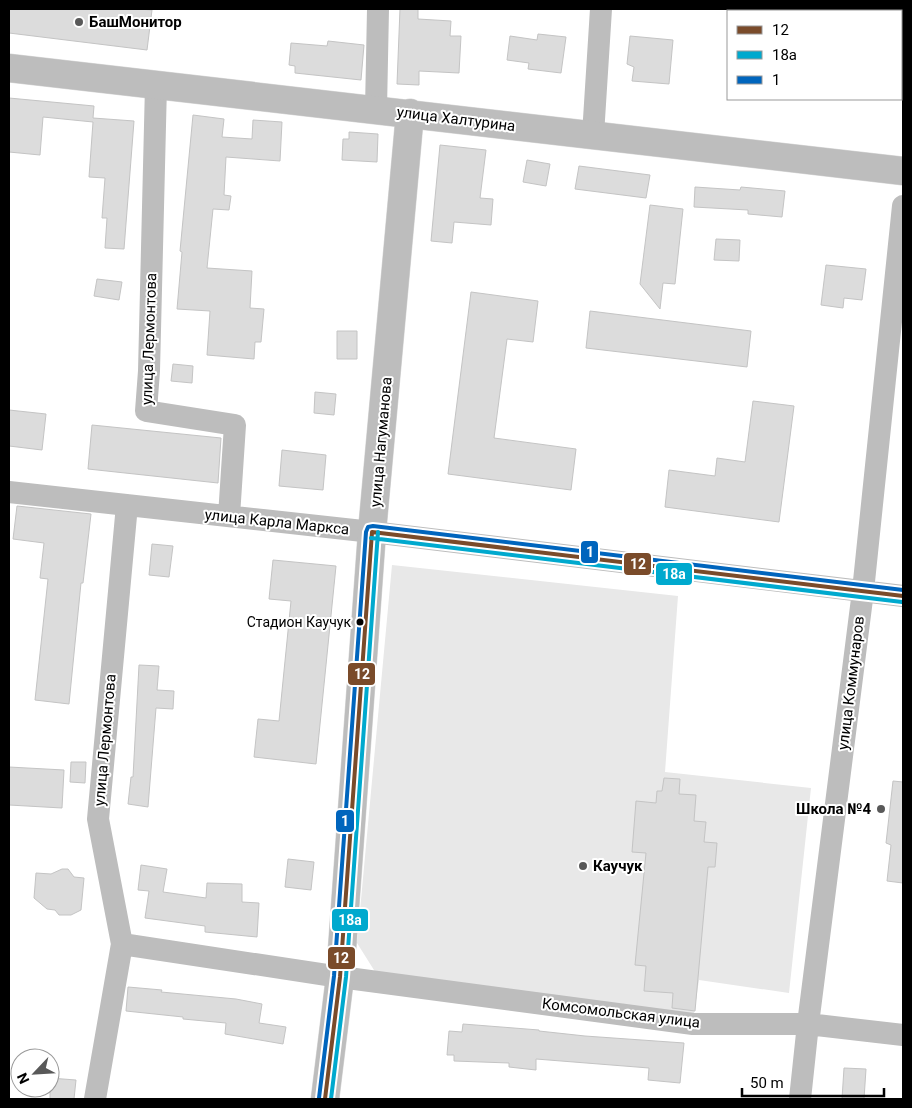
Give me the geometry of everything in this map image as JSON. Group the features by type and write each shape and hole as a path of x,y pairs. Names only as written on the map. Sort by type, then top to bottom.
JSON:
{"main road":[{"name":"улица Халтурина","path":"9,68 903,170"},
{"name":"улица Нагуманова","path":"325,1099 340,977 372,532 410,113"}],"street":[{"path":"376,109 378,9"},
{"path":"593,135 601,9"},
{"name":"улица Лермонтова","path":"156,85 149,372 146,411 235,424 229,516"},
{"name":"улица Коммунаров","path":"800,1099 863,591 903,206"},
{"name":"улица Карла Маркса","path":"9,492 372,532 903,596"},
{"name":"улица Лермонтова","path":"95,1099 122,944 98,819 127,505"},
{"path":"122,944 340,977"},
{"name":"Комсомольская улица","path":"340,977 693,1024 808,1024 903,1035"}],"shaded area":[{"name":"Каучук","path":"392,565 678,596 665,772 811,788 789,993 699,980 694,1014 379,978 357,943"}],"building":[{"name":"БашМонитор","path":"9,9 152,10 147,50 9,33"},
{"path":"400,9 418,9 418,19 451,21 450,36 461,36 459,73 419,71 419,85 397,84"},
{"path":"538,34 566,37 561,73 528,69 529,63 507,60 510,36 537,40"},
{"path":"630,36 673,40 669,84 632,81 634,67 627,64"},
{"path":"328,41 364,45 361,80 295,73 295,66 289,65 291,43 327,46"},
{"path":"9,98 94,106 93,118 134,121 124,249 105,248 107,218 102,218 105,178 89,177 93,122 43,117 40,155 9,152"},
{"path":"193,115 224,119 222,137 252,139 253,120 282,122 280,161 226,157 224,195 231,196 229,210 213,209 207,268 252,271 250,308 264,309 261,342 255,342 254,359 207,355 210,311 177,309 182,252 180,251"},
{"path":"349,132 378,134 377,162 342,160 343,139 349,139"},
{"path":"440,145 486,150 480,198 493,199 491,225 454,222 452,243 431,241"},
{"path":"527,160 550,164 546,186 523,182"},
{"path":"579,166 650,175 646,198 575,189"},
{"path":"695,187 740,190 741,187 785,191 782,217 748,214 748,210 694,207"},
{"path":"650,205 683,209 675,284 663,283 660,309 640,284"},
{"path":"716,239 740,240 739,261 714,260"},
{"path":"826,265 866,269 862,300 844,298 843,308 821,305"},
{"path":"97,279 122,282 119,300 94,296"},
{"path":"471,292 538,301 533,342 507,339 494,438 576,449 571,490 448,474"},
{"path":"590,311 751,331 747,367 586,348"},
{"path":"337,331 357,331 357,359 337,359"},
{"path":"173,364 193,366 192,383 171,381"},
{"path":"315,392 336,394 334,415 314,413"},
{"path":"753,401 794,406 779,522 665,507 669,470 715,476 717,458 745,462"},
{"path":"9,410 46,414 42,450 9,446"},
{"path":"92,425 221,438 218,483 88,469"},
{"path":"282,450 326,455 323,490 279,486"},
{"path":"17,506 91,514 83,583 81,583 69,704 35,700 48,579 40,578 44,543 13,539"},
{"path":"152,544 173,546 169,577 149,575"},
{"path":"273,560 336,566 316,764 254,757 258,719 279,721 291,601 269,599"},
{"path":"139,665 159,666 157,690 174,691 173,709 156,708 148,807 128,804 131,777 133,777"},
{"path":"71,762 86,762 85,783 70,782"},
{"path":"9,767 64,770 62,808 9,805"},
{"path":"664,778 680,779 679,794 696,795 694,821 706,822 704,842 717,843 715,867 708,867 695,1011 672,1008 673,993 644,991 646,966 635,965 646,853 632,852 636,801 656,803 657,791 662,791"},
{"path":"893,781 903,782 903,883 887,881 891,845 886,843"},
{"path":"288,859 314,862 311,890 285,887"},
{"path":"141,865 167,869 163,892 206,898 207,883 242,884 242,902 259,903 257,937 205,932 205,926 145,918 149,891 138,890"},
{"path":"62,869 68,869 74,877 84,878 81,910 71,915 59,915 55,910 47,909 34,898 36,873 51,874"},
{"path":"128,987 236,999 262,1004 259,1023 286,1027 283,1044 225,1034 226,1023 126,1011"},
{"path":"463,1024 585,1036 684,1043 680,1083 648,1080 649,1068 536,1059 536,1070 509,1067 509,1063 454,1061 454,1055 447,1055 449,1031 462,1032"},
{"path":"844,1068 866,1069 864,1099 842,1099"},
{"path":"60,1079 76,1080 74,1099 50,1099 60,1098"}],"transit line":[{"name":"1","path":"319,1098 334,976 366,532 368,527 373,526 903,590"},
{"name":"12","path":"372,532 903,596"},
{"name":"12","path":"325,1099 340,977 372,532"},
{"name":"18а","path":"331,1099 346,977 378,532"},
{"name":"18а","path":"371,538 902,602"}],"place":[{"name":"БашМонитор","path":"79,22"},
{"name":"Стадион Каучук","path":"360,622"},
{"name":"Школа №4","path":"881,809"},
{"name":"Каучук","path":"583,866"}]}
